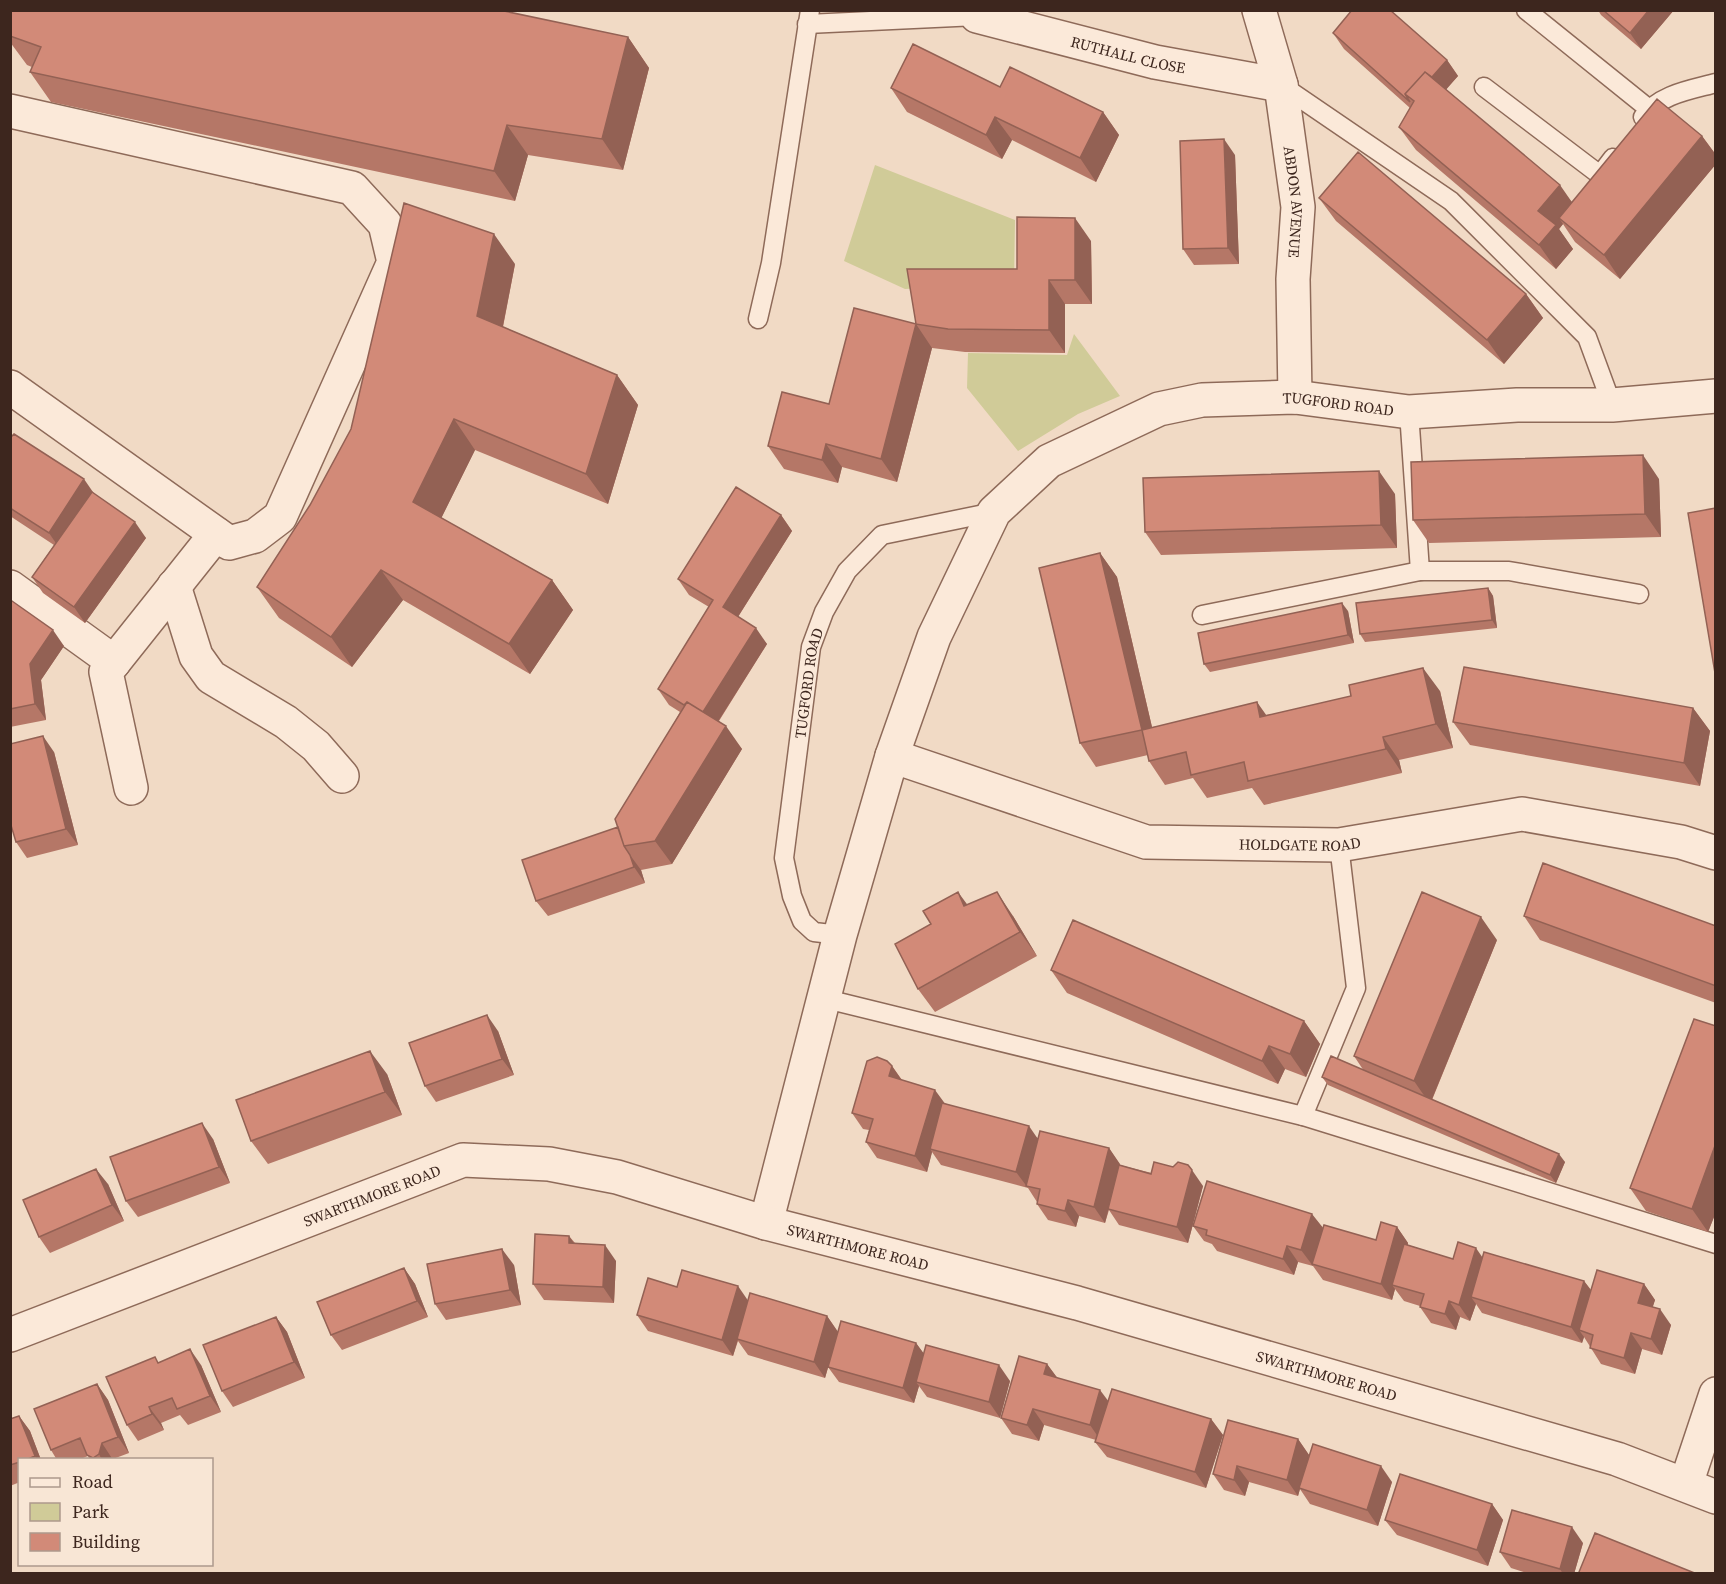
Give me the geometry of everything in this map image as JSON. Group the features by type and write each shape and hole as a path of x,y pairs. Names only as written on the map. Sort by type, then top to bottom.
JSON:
{"street":[{"name":"ABDON AVENUE","path":"1259,10 1281,85 1298,207 1293,279 1295,397"},
{"name":"RUTHALL CLOSE","path":"977,16 1155,62 1281,85"},
{"path":"10,111 352,188 385,224 394,262 280,517 255,536 229,543 10,387"},
{"name":"TUGFORD ROAD","path":"765,1223 840,935 892,756 934,637 994,512 1049,461 1159,410 1202,400 1295,397 1409,412 1517,405 1612,405 1716,396"},
{"path":"131,788 106,672 216,534"},
{"path":"174,586 196,656 211,676 286,722 316,746 342,776"},
{"path":"10,587 114,662"},
{"name":"HOLDGATE ROAD","path":"892,756 1146,842 1339,845 1522,814 1681,842 1716,853"},
{"name":"SWARTHMORE ROAD","path":"10,1335 463,1160 549,1164 617,1177 765,1223 1077,1303 1617,1459 1716,1497"},
{"path":"1686,1484 1716,1394"}],"lane":[{"path":"1526,10 1649,109"},
{"path":"758,320 771,263 808,17 977,16"},
{"path":"1635,128 1649,109 1673,94 1716,83"},
{"path":"1281,85 1451,201 1587,337 1612,405"},
{"path":"1484,87 1600,175 1621,146"},
{"path":"1409,412 1420,571"},
{"name":"TUGFORD ROAD","path":"840,935 814,932 802,921 792,896 784,858 812,647 824,612 847,571 882,535 994,512"},
{"path":"1202,615 1420,571 1509,571 1639,594"},
{"path":"1303,1116 1356,988 1339,845"},
{"path":"822,998 1303,1116 1716,1244"}],"green space":[{"path":"875,165 1015,220 1014,283 905,289 844,261"},
{"path":"1074,334 1120,396 1078,414 1018,451 967,388 968,353 1067,355"}],"building":[{"path":"10,10 499,10 628,37 602,139 507,125 494,171 30,72 41,47 10,36"},
{"path":"1352,10 1390,10 1447,60 1432,77 1425,72 1405,94 1410,102 1333,33"},
{"path":"1603,10 1649,10 1630,33"},
{"path":"913,44 1000,87 1010,67 1103,112 1080,158 995,117 986,135 891,88"},
{"path":"1425,72 1560,185 1538,211 1556,225 1539,245 1399,127 1414,101 1405,94"},
{"path":"1657,99 1702,136 1604,255 1559,218"},
{"path":"1224,139 1228,248 1183,249 1180,141"},
{"path":"1358,152 1526,294 1487,340 1319,198"},
{"path":"404,203 494,234 477,316 617,375 586,474 454,419 413,502 552,580 509,644 381,570 331,637 257,587 310,505 351,429"},
{"path":"1017,217 1075,218 1075,280 1049,280 1049,330 948,329 916,324 907,269 1017,269"},
{"path":"854,308 916,324 881,459 826,444 822,460 768,446 782,392 829,404"},
{"path":"14,434 84,479 49,533 10,508 10,438"},
{"path":"1643,455 1645,514 1413,520 1411,462"},
{"path":"1379,471 1381,525 1145,532 1143,478"},
{"path":"736,487 781,515 723,607 756,628 703,712 687,702 684,705 658,689 713,600 678,579"},
{"path":"92,492 135,522 74,607 32,577"},
{"path":"1716,508 1716,679 1688,513"},
{"path":"1100,553 1142,730 1080,743 1039,568"},
{"path":"1488,588 1492,620 1360,634 1356,603"},
{"path":"12,601 53,630 30,664 35,704 10,709 10,603"},
{"path":"1342,603 1348,635 1204,664 1198,633"},
{"path":"1464,667 1693,708 1684,763 1453,722"},
{"path":"1423,668 1436,724 1383,737 1386,749 1248,781 1244,762 1191,775 1186,752 1149,761 1142,730 1257,702 1260,717 1351,696 1349,685"},
{"path":"687,702 726,726 655,841 624,846 615,819"},
{"path":"43,736 66,829 16,842 10,822 10,744"},
{"path":"618,827 634,867 536,901 522,860"},
{"path":"1543,863 1716,926 1716,986 1524,916"},
{"path":"958,892 964,906 997,892 1020,932 918,989 895,944 931,924 923,911"},
{"path":"1422,892 1481,917 1414,1081 1354,1056"},
{"path":"1073,920 1304,1021 1290,1054 1269,1046 1262,1061 1051,970"},
{"path":"487,1015 502,1059 425,1086 409,1043"},
{"path":"1694,1019 1716,1026 1716,1143 1692,1209 1630,1188"},
{"path":"370,1051 385,1092 251,1141 236,1100"},
{"path":"1331,1056 1559,1154 1550,1175 1322,1077"},
{"path":"877,1057 892,1066 889,1076 935,1090 915,1156 866,1142 873,1119 852,1113 867,1061"},
{"path":"942,1103 1029,1126 1016,1172 930,1149"},
{"path":"202,1123 219,1167 126,1201 110,1157"},
{"path":"1040,1131 1109,1148 1094,1207 1068,1200 1065,1211 1037,1204 1040,1189 1026,1186"},
{"path":"1154,1162 1173,1167 1178,1162 1188,1165 1192,1170 1177,1227 1108,1209 1119,1165 1151,1174"},
{"path":"96,1169 112,1205 39,1237 23,1200"},
{"path":"1207,1181 1312,1214 1301,1250 1287,1246 1283,1259 1206,1235 1207,1230 1193,1226"},
{"path":"1381,1222 1397,1227 1381,1284 1312,1264 1324,1225 1376,1240"},
{"path":"535,1234 569,1236 569,1243 605,1245 603,1287 533,1284"},
{"path":"1458,1242 1476,1248 1459,1305 1449,1301 1445,1314 1420,1307 1424,1294 1392,1285 1404,1244 1453,1259"},
{"path":"502,1249 510,1290 435,1304 427,1264"},
{"path":"1484,1252 1584,1281 1571,1327 1471,1297"},
{"path":"404,1268 417,1301 331,1335 317,1302"},
{"path":"682,1270 738,1286 722,1340 637,1315 648,1278 677,1287"},
{"path":"1597,1270 1644,1284 1638,1303 1660,1309 1651,1339 1631,1333 1624,1358 1590,1348 1593,1335 1579,1330"},
{"path":"750,1293 827,1316 814,1362 737,1339"},
{"path":"276,1317 294,1362 222,1391 203,1345"},
{"path":"841,1321 916,1343 903,1388 828,1367"},
{"path":"926,1345 999,1365 989,1402 916,1382"},
{"path":"190,1349 210,1396 177,1409 172,1398 149,1407 152,1414 127,1425 106,1377 155,1357 158,1363"},
{"path":"1019,1356 1047,1364 1044,1374 1100,1390 1090,1425 1033,1409 1027,1425 1001,1418"},
{"path":"97,1384 118,1437 102,1443 99,1454 93,1458 87,1455 80,1438 51,1450 34,1409"},
{"path":"1112,1389 1211,1419 1195,1472 1095,1442"},
{"path":"19,1416 35,1456 18,1458 18,1463 10,1465 10,1419"},
{"path":"1228,1420 1298,1439 1287,1480 1237,1466 1234,1480 1213,1474"},
{"path":"1313,1444 1381,1466 1367,1510 1299,1488"},
{"path":"1400,1474 1492,1504 1477,1550 1385,1520"},
{"path":"1512,1510 1572,1527 1560,1569 1500,1552"},
{"path":"1595,1533 1697,1574 1584,1574 1579,1572"}]}
